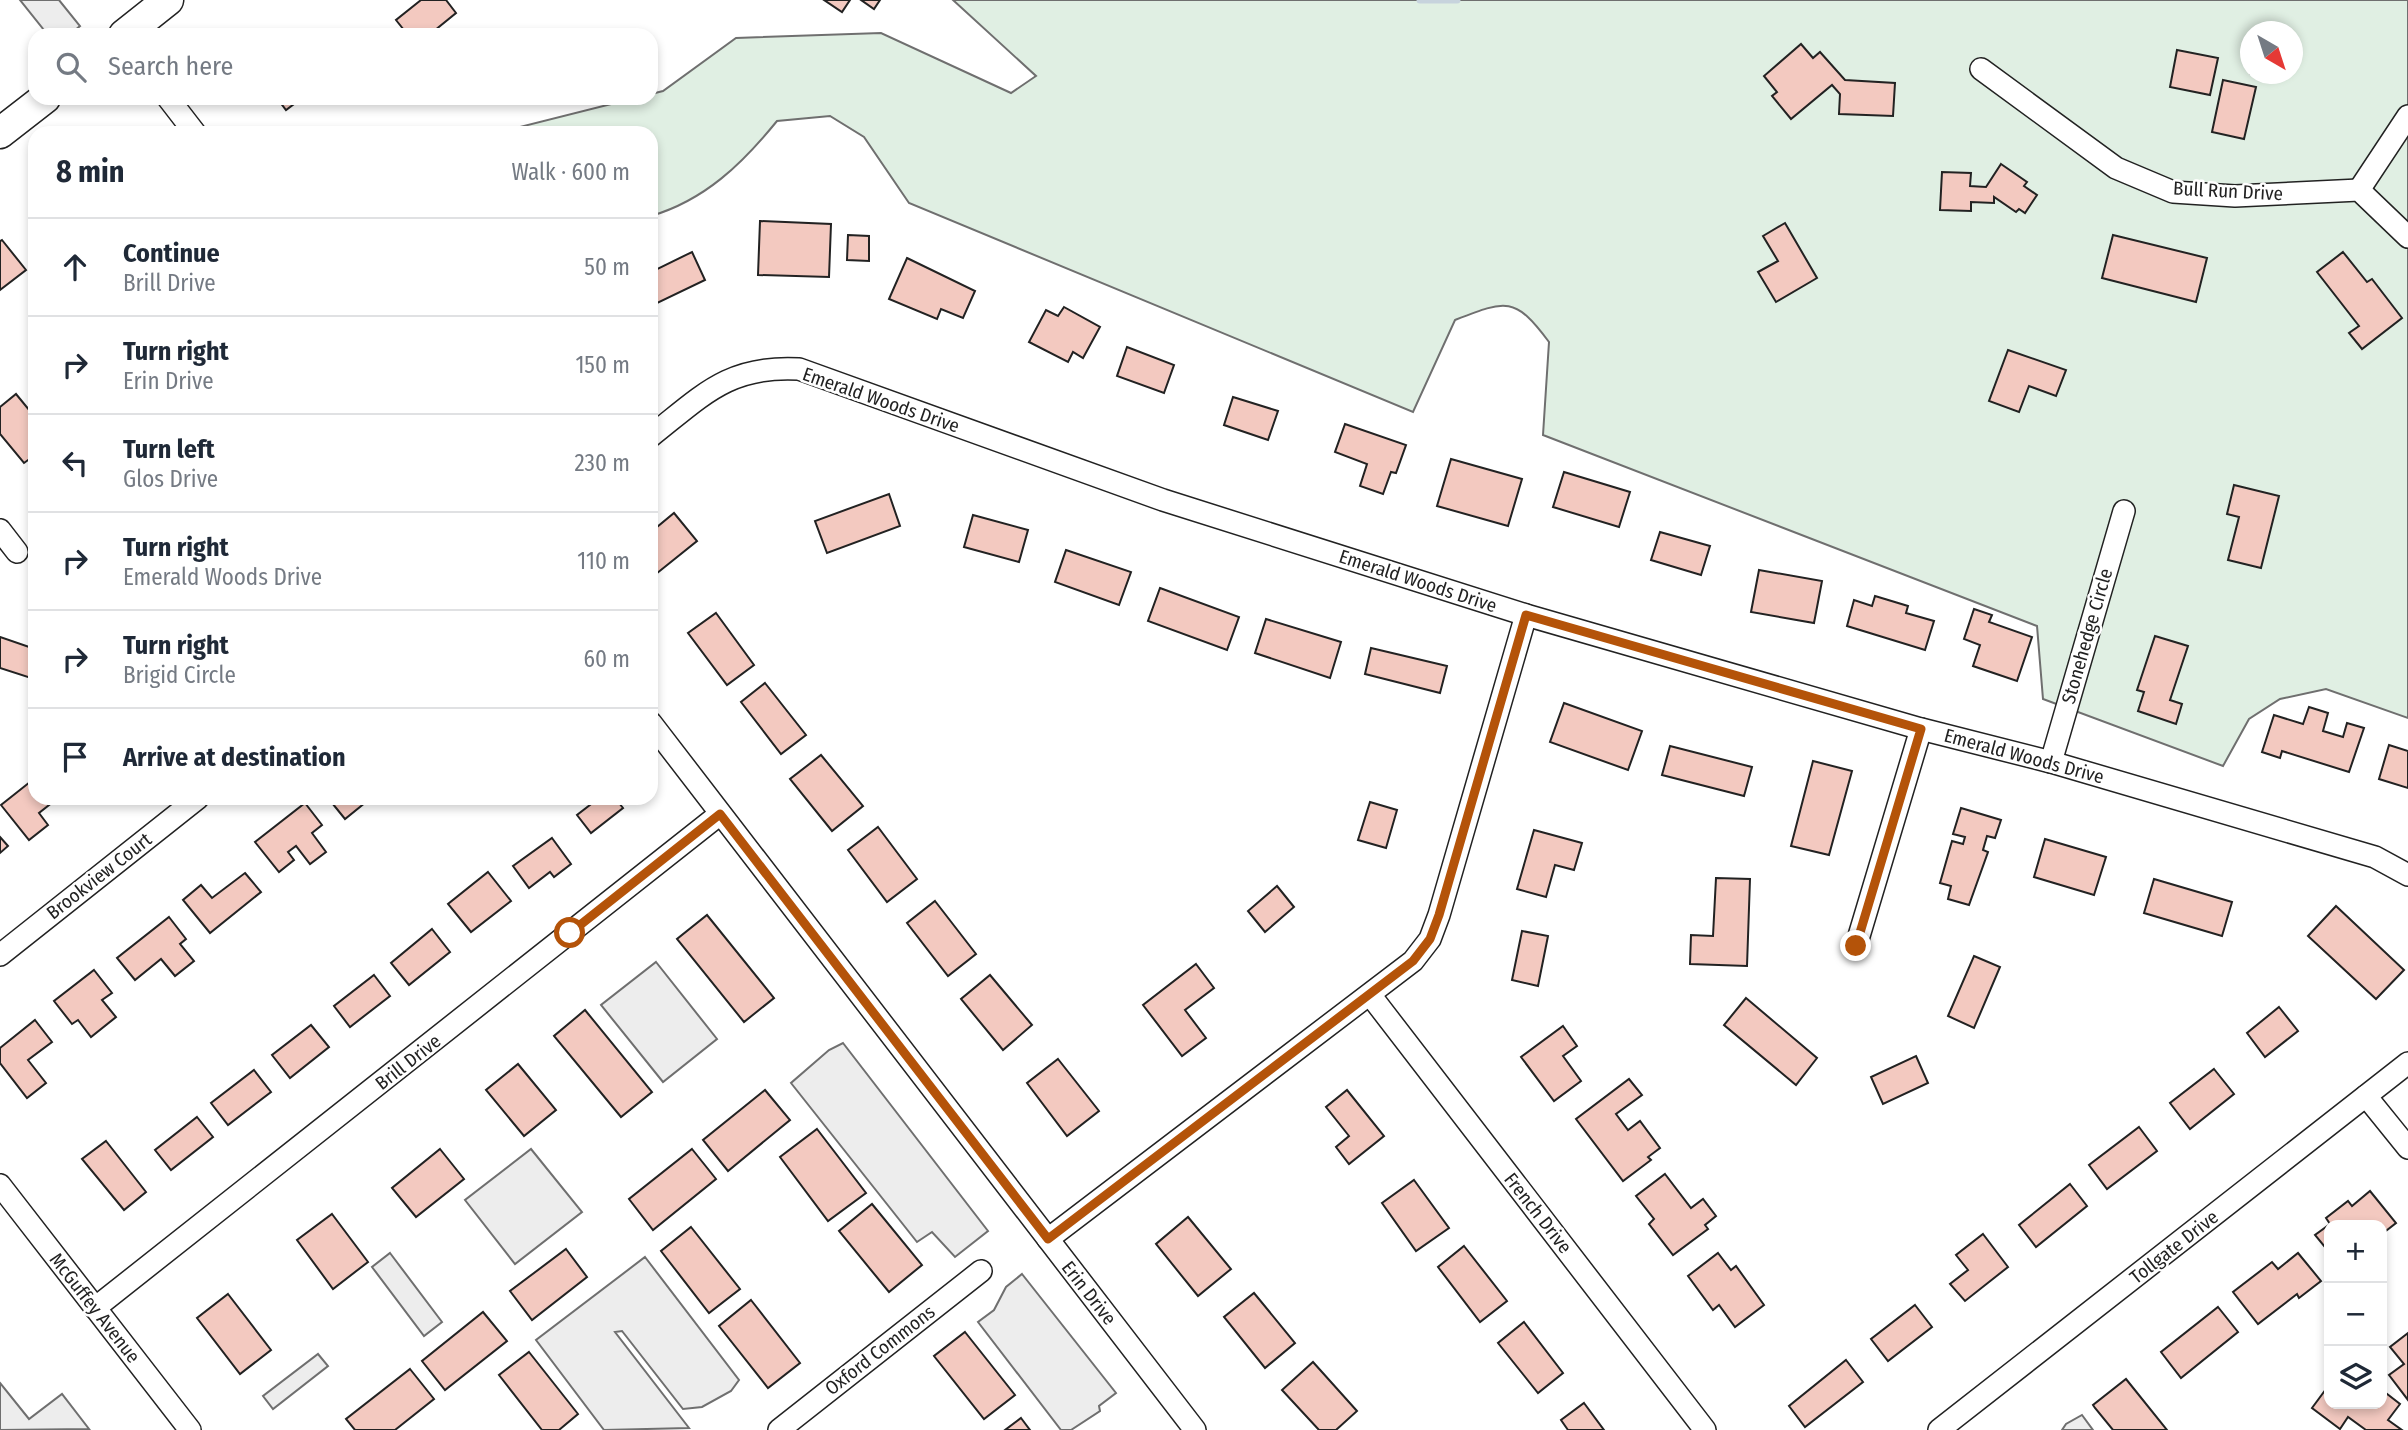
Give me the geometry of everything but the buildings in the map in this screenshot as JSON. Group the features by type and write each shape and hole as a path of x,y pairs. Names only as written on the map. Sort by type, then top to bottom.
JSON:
{"main road":[{"path":"133,28 168,0"},
{"path":"0,134 36,105"}],"street":[{"name":"Bull Run Drive","path":"1981,69 2116,168 2173,192 2235,196 2359,190"},
{"path":"173,105 190,126"},
{"path":"2408,116 2359,190 2408,237"},
{"name":"Emerald Woods Drive","path":"658,430 707,391 740,373 770,368 799,369 1163,500 1526,615 1921,729 2051,762 2375,857 2408,875"},
{"name":"Stonehedge Circle","path":"2051,762 2124,511"},
{"path":"0,530 17,552"},
{"path":"1048,1239 1371,996 1413,961 1430,939 1526,615"},
{"path":"1856,946 1921,729"},
{"name":"Erin Drive","path":"658,732 1195,1430"},
{"name":"Brookview Court","path":"0,955 189,805"},
{"name":"Brill Drive","path":"95,1308 720,814"},
{"name":"French Drive","path":"1371,996 1706,1430"},
{"name":"Tollgate Drive","path":"1940,1430 2408,1063"},
{"path":"2366,1096 2408,1148"},
{"name":"McGuffey Avenue","path":"0,1185 190,1430"},
{"name":"Oxford Commons","path":"779,1430 981,1271"}],"green space":[{"path":"953,0 2408,0 2408,718 2326,689 2280,699 2249,719 2223,766 2043,699 2037,626 1543,435 1549,342 1527,316 1508,306 1486,309 1455,320 1413,412 909,203 864,137 830,116 777,121 750,152 721,179 689,200 658,213 658,126 524,126 607,105 658,105 658,92 736,38 881,33 1011,93 1036,76"}],"shaded area":[{"path":"20,0 59,0 80,26 78,28 42,28"},
{"path":"656,962 717,1039 663,1082 601,1005"},
{"path":"843,1043 988,1231 955,1257 932,1232 917,1242 791,1083 829,1050"},
{"path":"531,1149 582,1212 515,1264 465,1200"},
{"path":"390,1253 442,1322 424,1336 372,1267"},
{"path":"645,1257 739,1380 731,1391 702,1407 683,1409 622,1331 615,1332 689,1428 604,1430 536,1340"},
{"path":"1022,1274 1116,1393 1099,1406 1100,1411 1071,1430 1061,1430 978,1322 994,1310 1006,1287"},
{"path":"318,1354 328,1366 273,1409 263,1396"},
{"path":"0,1383 29,1419 62,1394 89,1429 0,1430"},
{"path":"2082,1415 2093,1430 2062,1430 2066,1424"}],"waterway":[{"path":"1420,0 1457,0"}],"route":[{"path":"570,933 720,814 1048,1239 1371,996 1413,961 1430,939 1526,615 1921,729 1856,946"}]}
